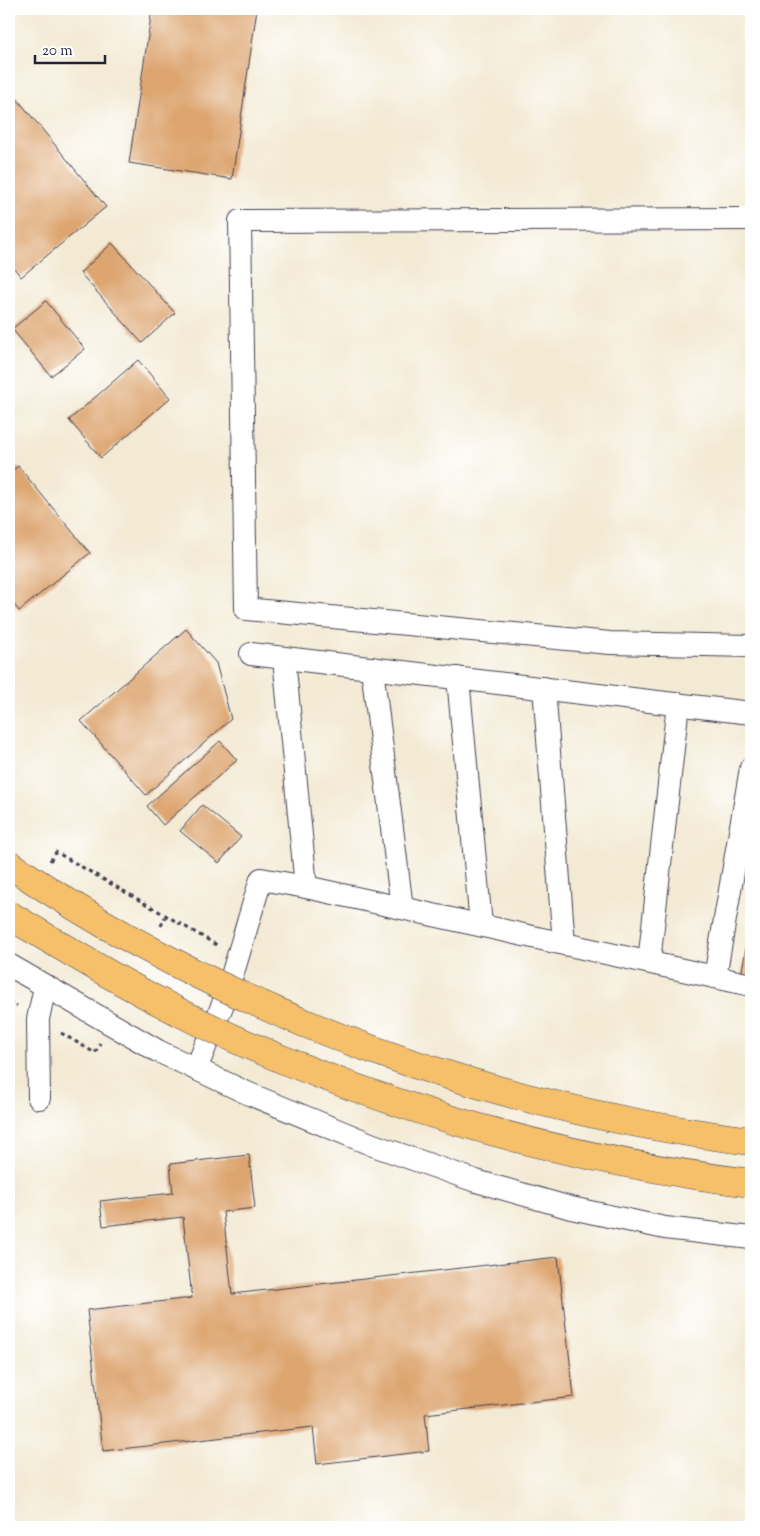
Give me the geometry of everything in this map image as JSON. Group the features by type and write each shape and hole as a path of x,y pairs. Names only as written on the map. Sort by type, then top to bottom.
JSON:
{"highway":[{"path":"9,864 108,926 184,966 260,1004 370,1048 423,1067 518,1095 594,1114 692,1133 751,1141"},
{"path":"9,915 87,962 243,1042 409,1107 497,1134 584,1154 695,1176 751,1183"}],"lane":[{"path":"751,219 240,220 246,609 610,643 751,646"},
{"path":"251,654 751,713"},
{"path":"284,658 306,887"},
{"path":"372,668 402,908"},
{"path":"458,678 481,925"},
{"path":"544,688 564,944"},
{"path":"649,962 678,704"},
{"path":"715,977 751,768"},
{"path":"196,1069 225,999 261,879 306,887 751,985"},
{"path":"9,965 109,1025 196,1069 247,1093 372,1145 476,1181 570,1208 665,1228 751,1238"},
{"path":"39,1098 38,1019 45,987"}],"path":[{"path":"49,863 56,852 220,947 239,953"}],"building":[{"path":"152,9 257,9 232,179 129,163"},
{"path":"9,89 106,207 21,277 9,262"},
{"path":"112,243 175,313 142,343 80,273"},
{"path":"46,301 85,349 51,376 12,329"},
{"path":"138,360 170,398 101,458 69,420"},
{"path":"18,466 90,553 19,611 9,598 9,474"},
{"path":"186,629 216,663 231,719 146,795 81,721"},
{"path":"220,741 237,760 163,825 147,806"},
{"path":"202,805 241,837 219,863 180,831"},
{"path":"751,927 751,978 741,976"},
{"path":"249,1155 255,1208 223,1212 232,1294 558,1257 574,1397 425,1414 429,1451 317,1464 313,1427 103,1451 87,1310 192,1298 183,1217 103,1226 100,1201 173,1193 170,1164"}]}
